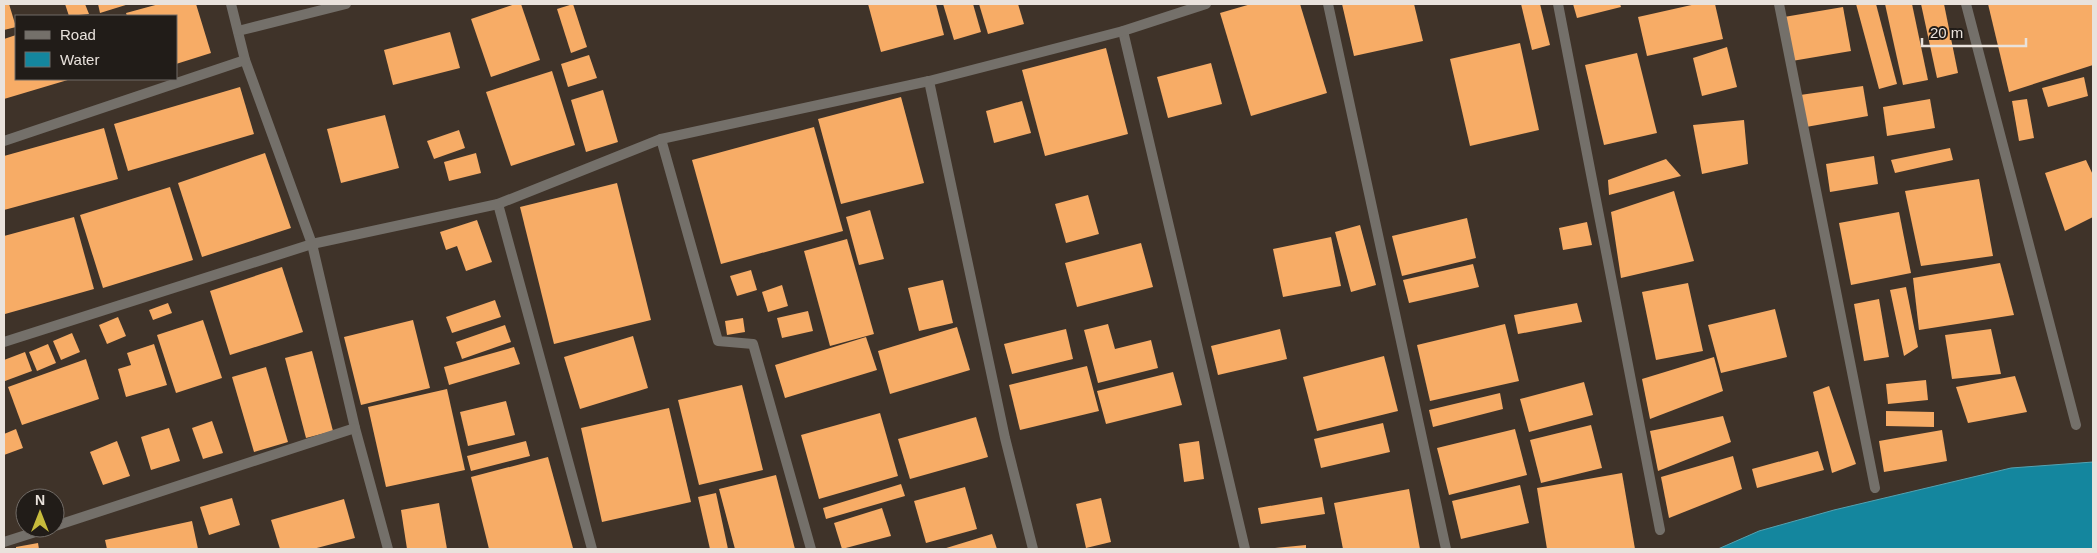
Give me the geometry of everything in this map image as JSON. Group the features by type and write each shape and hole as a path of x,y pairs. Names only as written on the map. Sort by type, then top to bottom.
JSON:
{"street":[{"path":"231,4 245,60 312,244 355,428 388,549"},
{"path":"238,31 346,4"},
{"path":"4,342 312,244 498,204 661,139 929,81 1124,31 1206,4"},
{"path":"1328,4 1446,549"},
{"path":"1558,4 1660,530"},
{"path":"1779,4 1875,488"},
{"path":"1966,4 2076,426"},
{"path":"1124,31 1245,549"},
{"path":"4,141 245,60"},
{"path":"929,81 1005,438 1033,549"},
{"path":"661,139 718,342 753,344 811,549"},
{"path":"498,204 592,549"},
{"path":"65,523 355,428"},
{"path":"4,542 17,538"}],"water":[{"path":"2093,462 2093,549 1718,549 1759,531 1834,510 2011,468"}],"building":[{"path":"4,4 9,4 15,27 4,30"},
{"path":"65,4 85,4 89,14 79,15 69,15"},
{"path":"98,4 129,4 100,13"},
{"path":"159,4 196,4 211,53 178,63 178,15 127,15 126,13"},
{"path":"515,4 521,4 540,60 491,77 471,19"},
{"path":"573,4 587,47 571,53 557,9"},
{"path":"868,4 936,4 944,35 881,52"},
{"path":"943,4 973,4 981,32 954,40"},
{"path":"979,4 1018,4 1024,24 988,34"},
{"path":"1251,4 1300,4 1327,93 1251,116 1220,13"},
{"path":"1342,4 1414,4 1423,41 1354,56"},
{"path":"1521,4 1540,4 1550,45 1532,50"},
{"path":"1573,4 1620,4 1621,7 1577,18"},
{"path":"1696,4 1715,4 1723,39 1647,56 1638,17"},
{"path":"1856,4 1876,4 1897,84 1879,89"},
{"path":"1885,4 1912,4 1928,80 1903,85"},
{"path":"1921,4 1944,4 1958,73 1937,78"},
{"path":"1988,4 2093,4 2093,65 2009,92"},
{"path":"1843,7 1851,51 1792,61 1784,17"},
{"path":"450,32 460,68 393,85 384,50"},
{"path":"15,35 15,80 68,80 4,99 4,39"},
{"path":"1520,43 1539,130 1470,146 1450,59"},
{"path":"1727,47 1737,87 1702,96 1693,58"},
{"path":"1106,48 1128,134 1045,156 1022,70"},
{"path":"1637,53 1657,133 1604,145 1585,65"},
{"path":"589,55 597,78 568,87 561,64"},
{"path":"1211,63 1222,104 1168,118 1157,77"},
{"path":"552,71 575,145 511,166 486,92"},
{"path":"2084,77 2088,96 2048,107 2042,88"},
{"path":"1863,86 1868,116 1806,127 1800,95"},
{"path":"240,87 254,134 128,171 114,124"},
{"path":"603,90 618,142 586,152 571,100"},
{"path":"901,97 924,183 841,204 818,119"},
{"path":"1930,99 1935,128 1887,136 1883,107"},
{"path":"2027,99 2034,138 2019,141 2012,101"},
{"path":"1022,101 1031,133 994,143 986,111"},
{"path":"385,115 399,168 341,183 327,129"},
{"path":"1744,120 1748,164 1702,174 1693,125"},
{"path":"814,127 843,231 721,264 692,160"},
{"path":"104,128 118,179 4,210 4,156"},
{"path":"459,130 465,148 434,159 427,141"},
{"path":"1950,148 1953,160 1895,173 1891,160"},
{"path":"265,153 291,228 202,257 178,183"},
{"path":"476,153 481,173 449,181 444,162"},
{"path":"1874,156 1878,184 1830,192 1826,164"},
{"path":"1666,159 1681,176 1609,195 1608,180"},
{"path":"2086,160 2093,175 2093,217 2065,231 2045,173"},
{"path":"1979,179 1993,256 1921,266 1905,191"},
{"path":"617,183 651,320 554,344 520,207"},
{"path":"170,187 193,260 103,288 80,215"},
{"path":"1674,191 1694,261 1621,278 1611,212"},
{"path":"1088,195 1099,234 1066,243 1055,204"},
{"path":"870,210 884,259 859,265 846,217"},
{"path":"1899,212 1911,273 1851,285 1839,223"},
{"path":"74,217 94,289 5,314 4,236"},
{"path":"1467,218 1476,258 1402,276 1392,236"},
{"path":"477,220 492,262 466,271 457,246 446,250 440,232"},
{"path":"1587,222 1592,245 1563,250 1559,228"},
{"path":"1360,225 1376,285 1351,292 1335,232"},
{"path":"1331,237 1341,286 1283,297 1273,249"},
{"path":"847,239 874,334 830,346 804,251"},
{"path":"1141,243 1153,287 1077,307 1065,263"},
{"path":"2000,263 2014,315 1919,330 1913,278"},
{"path":"1473,264 1479,287 1409,303 1403,280"},
{"path":"282,267 303,332 230,355 210,291"},
{"path":"751,270 757,290 737,296 730,276"},
{"path":"943,280 953,323 919,331 908,288"},
{"path":"1688,283 1703,351 1656,360 1642,292"},
{"path":"782,285 788,306 768,312 762,292"},
{"path":"1906,287 1918,347 1904,356 1890,290"},
{"path":"1879,299 1889,357 1864,361 1854,304"},
{"path":"495,300 501,317 452,333 446,317"},
{"path":"168,303 172,313 153,320 149,310"},
{"path":"1577,303 1582,322 1518,334 1514,315"},
{"path":"1775,309 1787,357 1721,373 1708,325"},
{"path":"808,311 813,331 782,338 777,318"},
{"path":"118,317 126,336 107,344 99,325"},
{"path":"743,318 745,332 727,335 725,321"},
{"path":"203,320 222,378 176,393 157,335"},
{"path":"413,320 430,388 361,405 344,337"},
{"path":"1108,324 1115,349 1151,340 1158,368 1098,383 1084,330"},
{"path":"1505,324 1519,381 1430,401 1417,345"},
{"path":"505,325 511,342 462,359 456,342"},
{"path":"957,327 970,370 890,394 878,351"},
{"path":"1066,329 1073,359 1012,374 1004,344"},
{"path":"1280,329 1287,359 1218,375 1211,346"},
{"path":"1991,329 2001,374 1952,379 1945,335"},
{"path":"72,333 80,352 61,360 53,341"},
{"path":"633,336 648,388 580,409 564,357"},
{"path":"866,337 877,370 785,398 775,365"},
{"path":"48,344 56,363 37,371 29,352"},
{"path":"154,344 167,385 126,397 118,369 131,365 127,353"},
{"path":"514,347 520,364 449,385 444,367"},
{"path":"312,351 333,431 306,438 285,358"},
{"path":"25,352 32,371 5,381 4,360"},
{"path":"1384,356 1398,411 1317,431 1303,377"},
{"path":"1714,357 1723,391 1650,419 1642,379"},
{"path":"86,359 99,399 22,425 8,387"},
{"path":"1087,366 1099,411 1020,430 1009,385"},
{"path":"266,367 288,442 254,452 232,377"},
{"path":"1173,372 1182,405 1106,424 1097,391"},
{"path":"2015,376 2027,412 1968,423 1956,387"},
{"path":"1926,380 1928,400 1888,404 1886,384"},
{"path":"1584,382 1593,415 1529,432 1520,399"},
{"path":"742,385 763,470 699,485 678,400"},
{"path":"1829,386 1856,464 1832,473 1813,392"},
{"path":"447,389 465,470 386,487 368,407"},
{"path":"1500,393 1503,409 1433,427 1429,410"},
{"path":"506,401 515,435 468,446 460,412"},
{"path":"669,408 691,502 602,522 581,428"},
{"path":"1886,411 1934,412 1934,427 1886,426"},
{"path":"880,413 898,476 819,499 801,435"},
{"path":"1723,416 1731,442 1658,471 1650,431"},
{"path":"976,417 988,457 910,479 898,439"},
{"path":"212,421 223,453 203,459 192,428"},
{"path":"1383,423 1390,452 1321,468 1314,439"},
{"path":"1591,425 1602,468 1541,483 1530,440"},
{"path":"169,428 180,461 151,470 141,437"},
{"path":"16,429 23,448 4,455 4,434"},
{"path":"1515,429 1527,475 1449,495 1437,448"},
{"path":"1942,430 1947,461 1884,472 1879,441"},
{"path":"117,441 130,476 103,485 90,452"},
{"path":"526,441 530,456 471,471 467,456"},
{"path":"1199,441 1204,479 1184,482 1179,444"},
{"path":"1818,451 1824,470 1757,488 1752,469"},
{"path":"1733,456 1742,489 1669,518 1661,477"},
{"path":"548,457 573,548 489,549 471,477"},
{"path":"1622,473 1635,549 1547,549 1537,488"},
{"path":"776,475 795,549 735,549 719,489"},
{"path":"901,484 905,496 826,519 823,508"},
{"path":"1520,485 1529,523 1461,539 1452,501"},
{"path":"965,487 977,529 926,543 914,501"},
{"path":"1409,489 1420,549 1343,549 1334,503"},
{"path":"716,493 728,549 710,549 698,497"},
{"path":"1322,497 1325,514 1261,524 1258,508"},
{"path":"232,498 240,525 209,535 200,507"},
{"path":"1101,498 1111,542 1086,548 1076,504"},
{"path":"344,499 355,538 313,549 280,549 271,520"},
{"path":"439,503 447,549 407,549 401,510"},
{"path":"882,508 891,536 842,549 834,523"},
{"path":"192,521 198,549 107,549 105,540"},
{"path":"992,534 997,549 943,549"},
{"path":"38,543 39,549 16,549 16,547"},
{"path":"1306,545 1306,549 1275,549 1275,548"}]}
